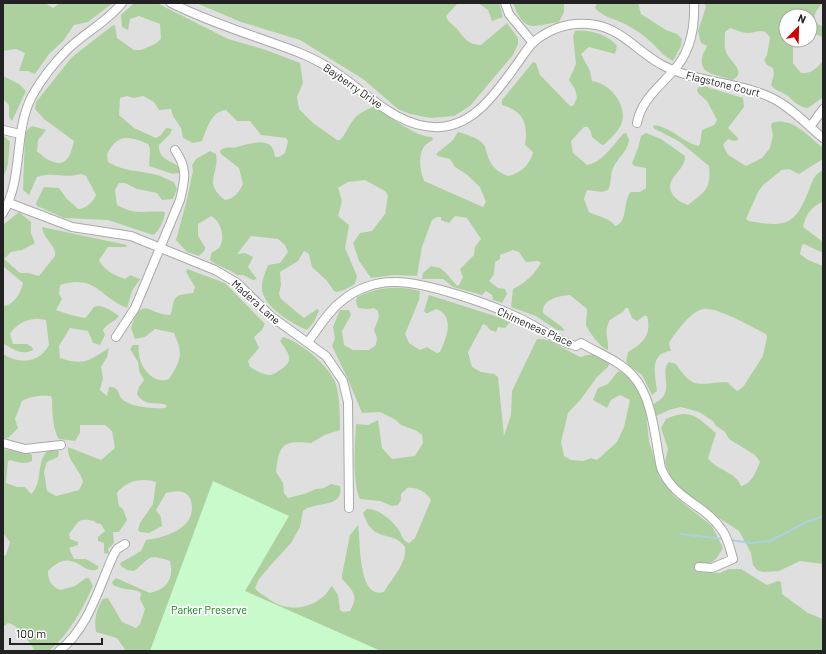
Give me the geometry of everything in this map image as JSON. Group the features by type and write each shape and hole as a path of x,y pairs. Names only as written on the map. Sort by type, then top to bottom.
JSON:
{"street":[{"path":"3,213 9,203 16,180 22,123 32,96 67,50 115,12 122,3"},
{"name":"Bayberry Drive","path":"171,3 198,16 300,52 328,67 401,119 415,125 440,127 452,125 464,120 485,105 533,43"},
{"path":"505,3 510,14 533,43 558,27 583,23 598,25 621,35 658,63 674,70 642,106 637,123"},
{"name":"Flagstone Court","path":"694,3 693,30 685,54 674,70 690,77 726,83 764,94 775,99 810,126"},
{"path":"823,109 810,126 823,138"},
{"path":"3,130 20,134"},
{"path":"116,337 135,308 180,200 184,186 184,163 175,150"},
{"name":"Madera Lane","path":"9,203 72,227 121,233 160,248 231,279 245,289 272,317 308,342 332,364 346,391 349,411 349,508"},
{"name":"Chimeneas Place","path":"308,342 328,315 347,296 360,289 376,284 394,282 421,286 466,298 518,318 565,343 576,346 581,343 618,364 632,375 641,386 647,402 664,476 678,492 718,523 726,536 733,559 712,568 699,567"},
{"path":"3,443 25,449 61,445"},
{"path":"60,651 84,621 113,556 117,549 125,544"}],"shaded area":[{"path":"3,3 823,3 823,651 3,651"}],"green space":[{"path":"3,3 45,3 53,8 60,3 113,3 88,22 74,25 63,41 49,54 35,74 28,71 19,71 25,53 16,49 3,51"},
{"path":"134,3 157,3 228,39 266,50 300,63 303,83 297,97 299,109 313,123 337,140 342,138 356,117 375,106 410,130 418,134 432,137 433,140 424,147 421,152 420,164 424,181 483,207 486,202 480,187 466,174 455,167 450,159 438,156 436,154 452,141 458,132 479,140 485,147 490,162 501,173 508,176 521,171 530,161 533,152 525,145 526,131 523,119 515,111 502,105 502,100 533,62 536,63 540,75 570,106 573,106 577,98 575,89 569,80 576,64 573,36 575,31 592,32 604,36 617,46 615,54 589,47 581,54 590,71 592,81 605,86 620,103 623,118 621,125 614,135 602,145 592,137 588,127 584,127 571,141 573,153 587,165 603,157 623,134 626,133 629,139 628,144 614,166 608,190 602,192 587,190 584,199 589,212 607,219 615,226 619,224 624,216 628,196 631,192 640,192 646,188 646,168 634,166 632,163 641,136 646,133 661,139 685,156 682,166 670,184 670,189 676,198 688,205 706,189 709,180 709,166 680,142 653,128 654,125 667,129 686,141 698,146 700,144 702,130 714,125 717,120 707,101 698,93 697,90 700,85 743,98 744,107 728,128 738,138 738,140 734,141 728,139 723,145 728,155 746,166 762,158 770,148 773,135 771,126 772,123 786,122 806,133 823,148 823,159 799,174 789,169 782,170 763,185 758,192 746,219 749,221 773,224 788,221 795,216 800,209 812,181 823,170 823,202 812,209 803,227 823,242 823,251 821,252 804,244 802,245 800,254 808,260 823,266 823,564 800,561 779,571 763,572 757,570 753,565 751,553 739,531 699,505 671,479 665,462 668,449 661,428 666,419 682,414 694,416 716,433 708,458 735,477 741,486 745,485 751,480 760,462 755,455 729,439 725,432 716,426 713,421 699,412 681,407 669,410 656,416 654,415 652,406 663,397 665,393 665,372 669,362 676,364 687,378 697,384 727,382 737,391 743,387 763,356 767,337 766,334 726,314 709,309 703,309 693,314 679,328 669,343 671,351 659,356 656,360 655,372 657,391 652,395 642,375 629,366 626,361 628,352 645,338 648,328 647,316 644,316 637,321 632,318 628,308 625,308 624,311 610,320 607,328 608,350 602,347 587,327 587,309 570,295 552,299 545,304 543,308 543,313 565,331 557,330 536,316 511,307 513,289 532,275 541,263 538,261 526,262 519,252 513,250 500,255 500,259 495,262 494,274 489,281 498,288 505,289 507,294 502,303 493,300 492,295 486,291 482,295 453,287 443,279 422,279 423,273 431,266 440,268 457,286 459,285 463,277 460,269 474,255 475,247 481,239 467,218 455,216 449,223 441,220 441,217 437,217 432,220 422,247 417,276 394,275 371,278 359,261 353,243 360,233 372,231 385,214 388,196 385,191 365,180 348,182 338,188 342,201 338,216 349,225 345,248 357,276 355,284 344,290 337,292 334,291 327,281 312,267 309,254 304,251 298,261 280,272 281,285 279,294 281,299 304,318 317,309 319,311 314,322 307,330 278,313 271,307 263,293 262,286 268,265 280,263 288,252 285,245 278,239 251,236 237,254 245,253 253,257 248,267 257,279 253,280 243,275 237,275 210,260 211,254 219,248 222,239 220,226 215,218 211,216 198,224 198,236 205,247 205,250 199,256 187,252 176,240 193,171 192,165 196,159 210,151 216,154 217,161 213,183 218,194 225,200 236,195 243,184 239,168 221,154 220,151 226,148 235,148 260,142 270,145 275,157 279,157 285,153 288,141 286,138 261,135 250,121 237,121 226,110 221,111 213,117 202,141 193,143 183,138 181,128 173,116 171,109 159,110 154,102 143,96 134,98 127,96 120,98 119,115 134,128 156,138 161,135 166,128 172,129 170,134 159,145 159,150 165,159 179,167 179,173 173,174 149,166 150,149 148,144 135,139 120,139 115,142 107,154 108,162 114,165 126,169 150,173 174,182 177,189 173,199 162,200 157,193 137,189 125,183 119,183 115,190 117,205 135,212 165,212 158,231 153,235 108,220 64,218 37,206 36,203 44,187 59,188 66,198 78,209 89,204 96,195 86,176 81,174 70,176 43,175 37,177 29,195 23,190 25,135 27,130 32,126 46,130 38,140 37,152 53,162 59,163 63,162 69,157 74,141 44,119 35,109 36,102 72,57 112,26 115,25 117,38 134,50 141,50 155,44 161,39 160,24 139,16 130,19 128,30 122,27 121,15"},
{"path":"196,3 458,3 446,16 448,21 468,41 481,45 507,23 518,38 518,44 513,55 470,106 454,116 431,118 410,114 398,109 363,79 300,40 241,22"},
{"path":"478,3 499,3 503,17 492,21 488,10"},
{"path":"513,3 564,3 564,12 559,22 530,26 521,20"},
{"path":"597,3 638,3 641,14 666,30 677,34 682,39 681,46 673,61 637,31 606,16 595,8"},
{"path":"704,3 823,3 818,9 778,8 778,48 793,48 793,63 801,73 808,73 823,61 822,98 808,108 802,107 786,94 777,90 771,85 774,74 773,68 767,65 764,60 767,55 770,38 766,32 763,31 746,33 730,28 725,32 725,50 738,70 738,74 732,80 707,72 702,64 702,56 707,46 701,43 698,31 706,7"},
{"path":"818,24 823,27 823,37 818,35"},
{"path":"3,76 19,84 26,91 12,121 9,117 9,105 3,99"},
{"path":"4,136 10,142 8,164 3,177"},
{"path":"19,212 31,222 31,233 35,243 22,250 11,252 4,259 20,273 29,273 39,276 55,256 54,249 42,227 127,245 126,247 108,247 99,260 107,270 117,276 125,279 130,275 140,279 132,291 127,308 90,285 82,282 72,282 60,285 59,294 62,299 56,310 85,318 94,307 100,306 107,308 119,316 103,330 105,335 100,345 93,343 88,331 70,328 59,346 60,358 75,362 91,359 109,348 107,357 101,367 103,378 100,390 107,396 109,387 113,387 117,389 122,399 131,404 155,408 165,408 167,406 164,404 145,402 139,398 137,394 139,387 144,380 139,371 138,362 130,349 133,345 139,345 142,365 150,376 162,380 169,379 177,366 180,356 179,347 174,333 155,329 145,337 135,339 131,328 139,311 147,308 170,315 177,296 193,293 195,287 186,272 187,269 225,283 265,324 262,330 254,337 259,348 248,361 250,367 261,373 271,375 285,366 288,363 289,357 280,341 283,337 297,343 311,353 318,359 333,378 338,395 340,430 325,435 311,443 288,443 281,450 276,472 283,483 284,493 288,498 324,488 331,484 340,486 340,493 338,498 333,501 308,508 303,511 300,527 291,543 259,579 255,588 259,593 276,603 283,606 297,608 312,604 325,595 332,586 338,595 340,610 343,612 350,611 353,606 354,594 342,579 342,575 350,535 358,525 360,554 365,578 369,587 375,592 384,592 404,559 405,547 395,539 378,533 372,529 367,523 363,513 367,509 371,509 385,516 396,526 405,541 409,543 415,538 431,500 427,495 414,488 407,488 401,494 401,500 398,505 392,506 380,501 360,499 357,492 355,474 356,424 368,425 378,420 382,448 392,459 415,456 423,443 422,435 417,431 401,425 396,420 380,412 362,413 332,346 335,338 333,327 340,310 349,310 351,315 342,331 344,345 353,350 369,350 376,345 377,338 374,330 379,317 378,311 374,308 358,308 356,302 357,297 380,289 404,288 420,291 419,300 405,334 409,343 420,350 427,347 437,353 440,352 447,335 448,322 442,312 436,309 428,313 424,311 429,295 511,321 505,328 498,327 496,332 490,330 483,324 468,352 472,367 481,372 494,374 498,377 504,436 511,415 512,391 537,339 547,340 582,357 586,355 597,355 609,364 568,413 561,442 564,456 571,460 583,461 591,458 597,460 617,442 624,427 630,400 620,395 611,400 607,408 593,400 598,388 608,384 618,371 624,373 639,391 645,404 649,441 660,478 674,496 712,526 723,548 711,563 699,563 697,565 698,572 720,573 729,569 741,569 767,585 778,581 781,582 782,594 808,613 823,619 823,651 126,651 117,638 96,632 95,619 97,611 103,599 108,598 122,622 136,628 140,624 145,609 140,599 141,593 136,590 117,587 113,585 112,582 116,578 150,593 156,591 165,586 170,578 170,561 152,557 146,560 134,571 127,570 121,566 120,563 141,551 146,540 158,538 180,529 188,521 192,509 191,500 186,494 178,491 166,493 156,510 161,517 162,526 149,533 140,532 138,530 140,523 153,504 156,482 140,480 129,483 117,493 119,506 123,509 127,520 119,532 113,532 114,543 108,549 109,552 107,554 104,553 104,543 98,541 98,537 105,531 101,524 94,521 81,520 69,534 70,539 78,542 78,545 69,548 74,559 86,559 98,566 98,569 87,569 77,563 65,561 57,564 48,571 54,587 60,590 75,586 86,578 89,578 93,586 80,612 63,637 49,651 35,651 23,634 12,624 8,623 3,627 3,556 6,555 10,542 3,533 3,449 26,452 32,455 32,461 26,463 10,460 8,461 6,481 6,483 17,487 25,487 31,494 37,484 44,455 48,450 57,450 59,452 58,457 47,462 44,472 47,491 56,496 79,490 83,482 80,473 71,461 68,447 101,460 115,448 112,431 105,425 80,425 80,433 75,441 59,439 54,425 51,396 36,396 22,401 15,419 18,428 8,438 3,439 3,354 9,358 22,361 35,359 45,351 49,345 46,320 41,319 21,323 10,334 13,344 27,344 32,347 33,350 29,352 21,352 3,343 3,306 10,304 16,298 23,283 3,266 3,225"},
{"name":"Parker Preserve","path":"213,481 289,516 245,591 381,651 150,651"}],"waterway":[{"path":"730,540 751,543 770,541 807,522 823,516"},
{"path":"681,534 724,539"}]}
